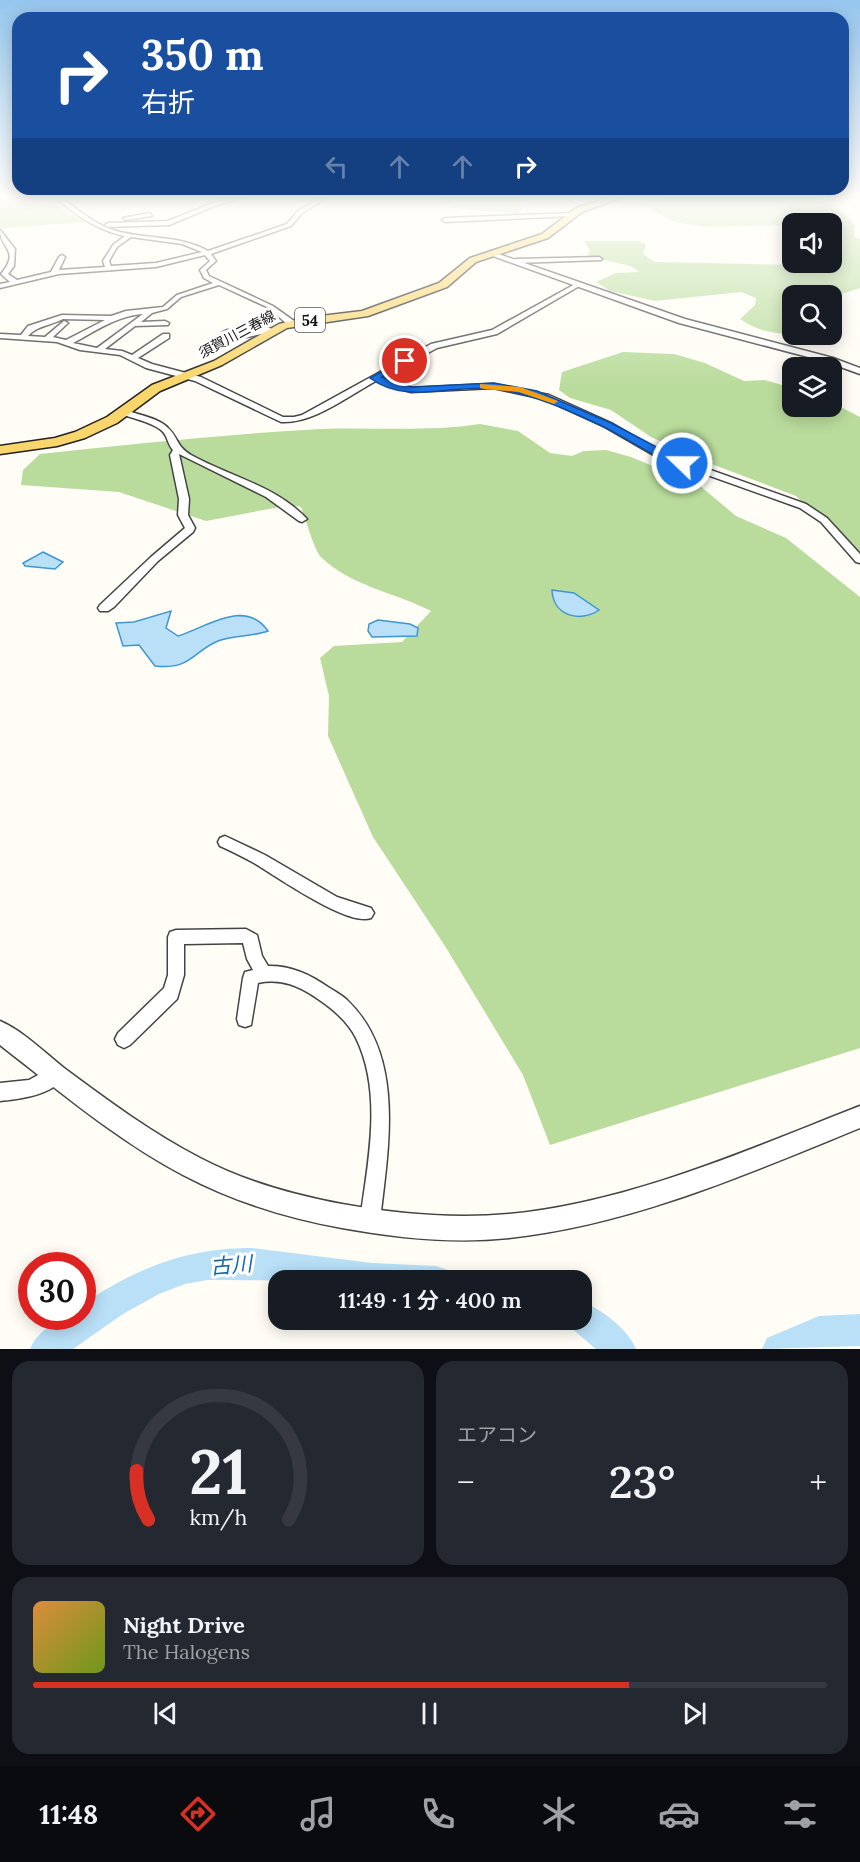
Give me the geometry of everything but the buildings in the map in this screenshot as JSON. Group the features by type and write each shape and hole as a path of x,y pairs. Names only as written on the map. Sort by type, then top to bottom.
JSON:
{"main road":[{"name":"須賀川三春線","path":"0,450 57,442 80,435 112,420 156,388 218,363 291,323 364,314 448,283 473,260"}],"street":[{"path":"11,260 11,266 4,274 15,282"},
{"path":"54,273 61,260"},
{"path":"106,260 109,268"},
{"path":"0,286 54,273 156,265 177,260"},
{"path":"212,260 213,262 202,272 219,283 271,307 291,323"},
{"path":"513,260 682,321 827,359 860,371"},
{"path":"516,261 559,260"},
{"path":"22,338 31,328 62,317 112,318 126,313 149,312 165,308 179,296 219,283"},
{"path":"0,336 46,339 80,348 122,353 149,366 187,376 289,420 304,417 442,342 494,332 579,284"},
{"path":"99,350 149,312"},
{"path":"67,343 105,324 112,318"},
{"path":"46,339 64,323"},
{"path":"105,324 165,323"},
{"path":"227,332 242,335 259,333 267,329 273,332"},
{"path":"132,358 166,336"},
{"path":"375,378 411,390 494,386 546,397 608,425 660,455 803,506 824,520 860,560"},
{"path":"123,412 163,427 178,449 269,495 302,519"},
{"path":"104,608 111,604 151,562 190,528 183,515 184,499 174,455 178,449"},
{"path":"225,842 269,862 336,903 366,913"},
{"path":"124,1039 171,993 176,975 176,937 246,936 251,940 255,959 264,974"},
{"path":"244,1019 251,978 280,973 326,992 361,1028 370,1046 378,1074 380,1117 370,1220"},
{"path":"0,1032 175,1158 293,1206 397,1225 458,1228 539,1221 621,1204 678,1187 860,1117"},
{"path":"0,1092 32,1089 56,1074"}],"green space":[{"path":"604,260 652,260 655,262 782,265 782,273 842,273 842,260 860,260 860,288 842,294 842,285 782,285 782,334 765,331 740,319 755,305 756,298 741,292 655,301 610,291 596,282 616,273 639,272 631,266"},
{"path":"623,352 674,354 705,363 744,381 765,380 782,385 782,417 842,417 842,408 860,417 860,558 796,496 709,463 651,437 611,410 570,398 559,390 562,372"},
{"path":"480,424 518,431 550,453 572,456 584,451 606,450 631,457 699,485 736,516 786,538 860,597 860,1048 550,1145 523,1075 445,946 373,837 328,736 329,696 320,658 334,646 402,642 431,611 346,576 334,568 319,554 301,507 290,505 206,521 119,492 21,485 23,470 40,454 286,431 441,428"}],"water":[{"path":"43,552 63,562 55,569 25,566 23,563"},
{"path":"552,590 574,593 599,610 584,616 569,615 557,606"},
{"path":"171,611 166,628 178,636 213,622 237,616 259,621 268,631 218,641 184,663 167,667 155,666 139,645 123,646 116,623 134,622"},
{"path":"378,620 410,624 418,628 417,636 372,637 368,631 369,624"}],"waterway":[{"name":"古川","path":"46,1349 130,1292 185,1269 207,1265 252,1263 317,1270"},
{"name":"古川","path":"592,1325 620,1349"},
{"name":"古川","path":"778,1349 819,1332 860,1330"}],"slow traffic":[{"path":"484,386 520,390 554,401"}],"route":[{"path":"405,361 375,378 399,388 411,390 494,386 533,393 608,425 660,455 682,463"}]}
